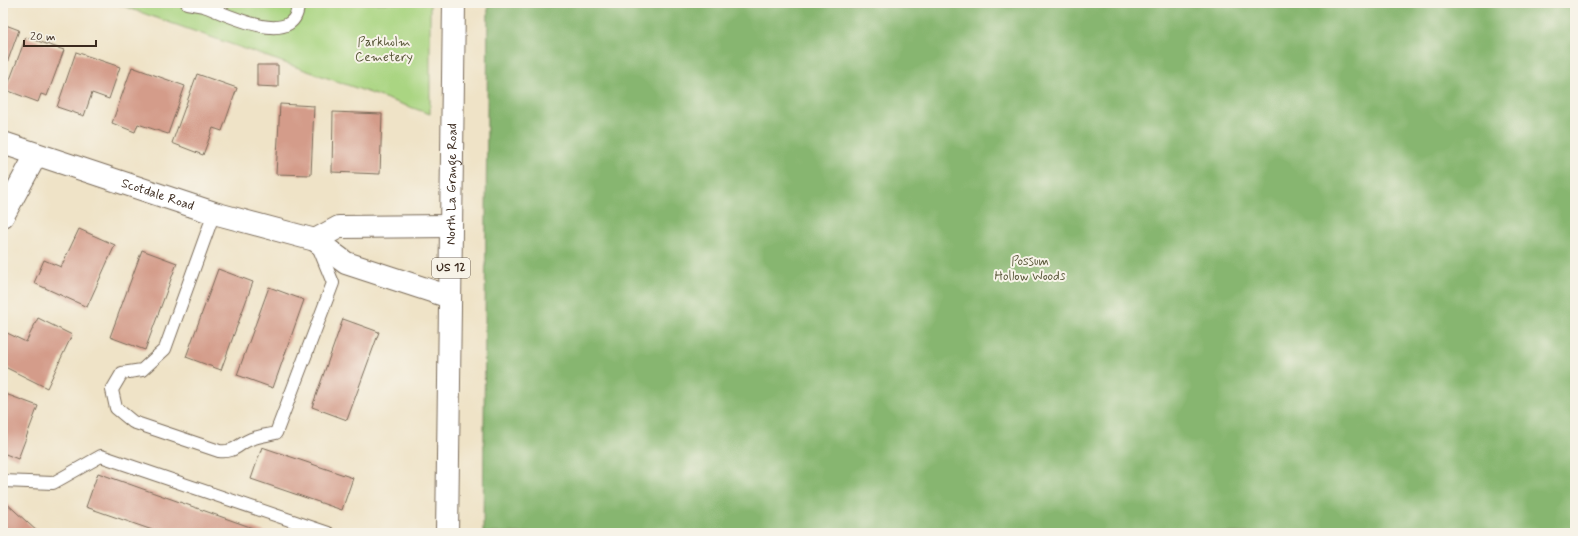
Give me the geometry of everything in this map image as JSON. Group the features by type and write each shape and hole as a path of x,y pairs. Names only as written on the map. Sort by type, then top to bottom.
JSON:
{"street":[{"name":"North La Grange Road","path":"447,533 454,3"},
{"name":"Scotdale Road","path":"3,143 214,213 315,240 346,262 450,298"},
{"path":"3,216 36,154"},
{"path":"315,240 339,227 451,226"}],"lane":[{"path":"187,3 204,6 262,27 275,28 285,26 292,21 298,3"},
{"path":"204,6 220,3"},
{"path":"214,213 165,349 142,370 122,373 112,390 116,408 133,422 219,451 227,452 235,449 250,439 276,433 333,283 315,240"},
{"path":"3,481 53,483 101,456 328,533"}],"green space":[{"name":"Parkholm Cemetery","path":"114,3 430,3 430,114"},
{"name":"Possum Hollow Woods","path":"488,3 1575,3 1575,533 483,533"}],"building":[{"path":"3,24 19,30 3,74"},
{"path":"26,37 64,50 47,96 41,94 38,102 6,90"},
{"path":"76,52 120,67 109,99 92,93 84,116 57,107"},
{"path":"257,65 278,65 278,87 257,86"},
{"path":"132,67 185,86 168,134 138,124 135,132 112,123"},
{"path":"197,74 237,88 222,131 213,128 203,155 172,143"},
{"path":"280,104 314,106 311,175 276,174"},
{"path":"333,112 382,114 380,174 332,172"},
{"path":"79,229 115,245 87,307 34,283 44,260 61,267"},
{"path":"142,250 177,263 145,350 110,337"},
{"path":"218,269 253,282 221,370 186,357"},
{"path":"269,287 304,300 273,388 237,375"},
{"path":"38,318 72,335 47,388 3,366 3,336 5,332 26,342"},
{"path":"343,319 379,332 347,420 312,407"},
{"path":"3,393 38,406 18,459 3,453"},
{"path":"262,447 353,478 342,510 251,479"},
{"path":"98,473 267,533 161,533 86,507"},
{"path":"3,500 39,533 3,533"}]}
